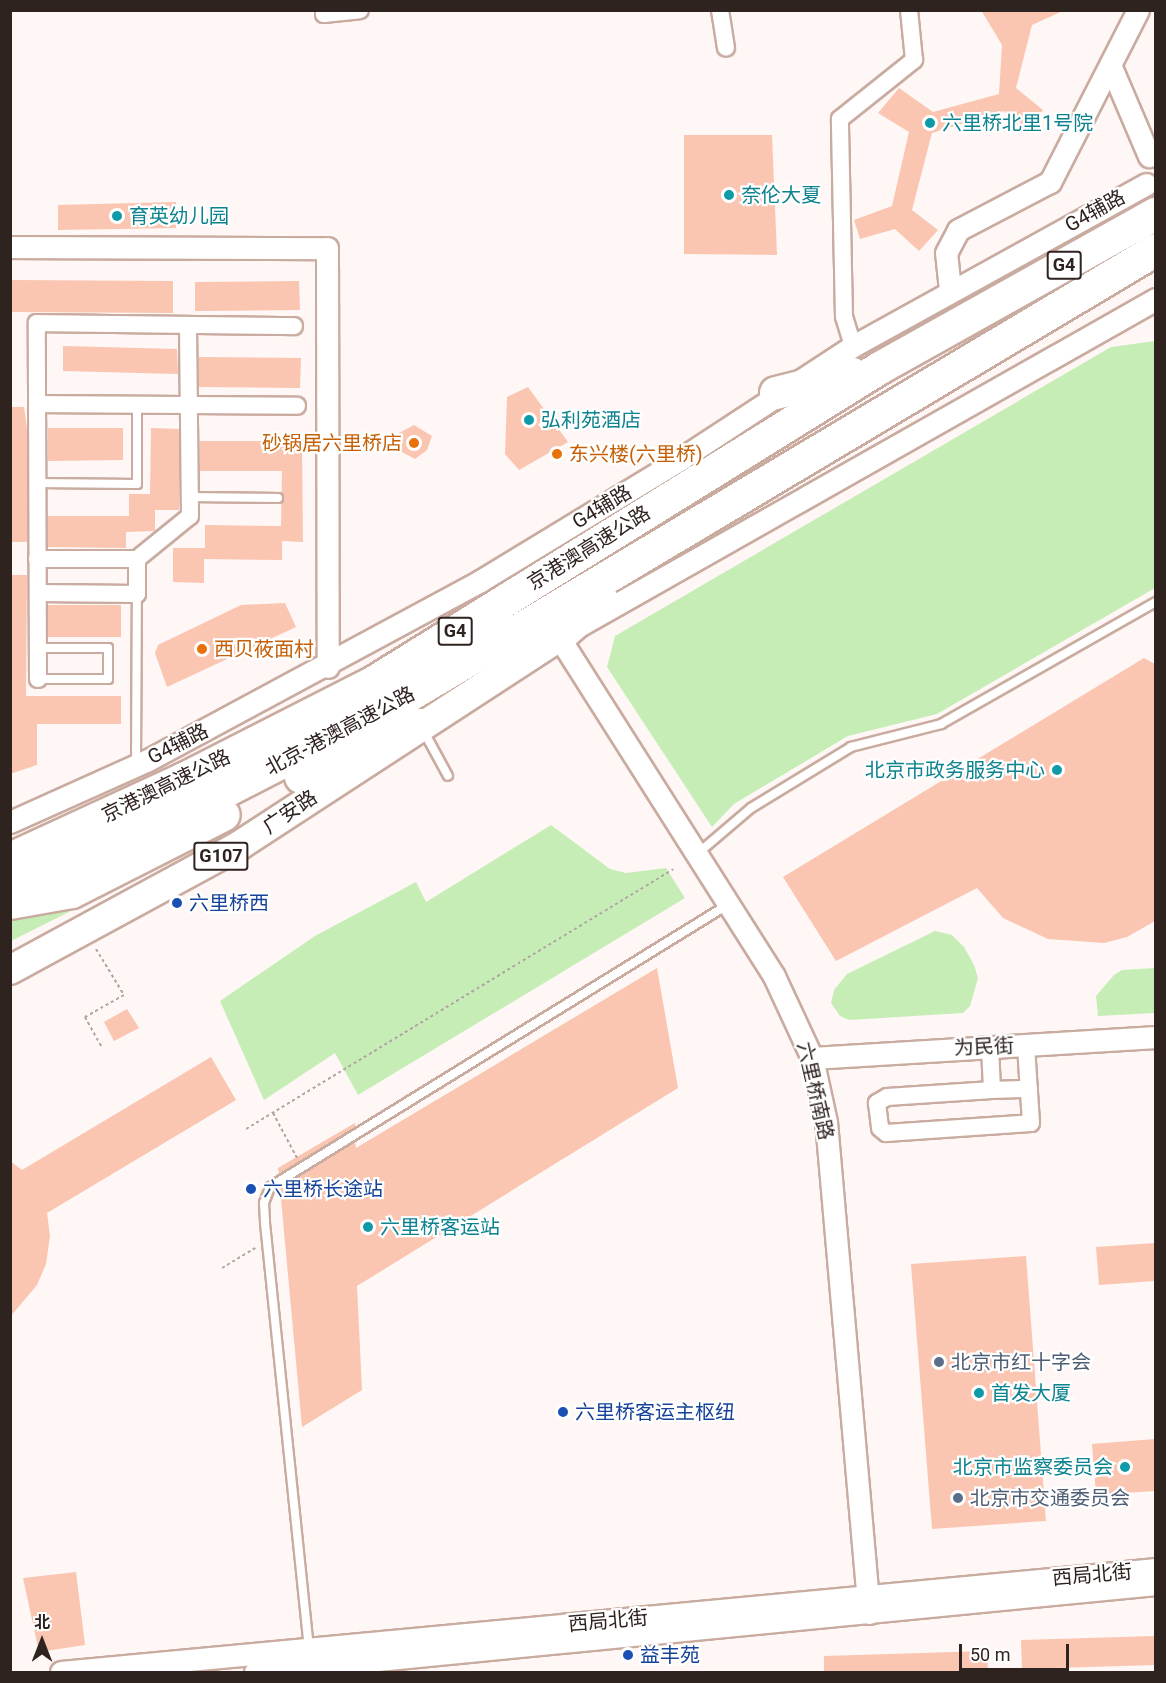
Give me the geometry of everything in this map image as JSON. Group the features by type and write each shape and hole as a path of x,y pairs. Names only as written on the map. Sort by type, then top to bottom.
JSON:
{"highway":[{"name":"京港澳高速公路","path":"10,859 184,779 376,681 880,368 992,305 1150,206"},
{"name":"京港澳高速公路","path":"657,550 1015,332 1153,252"},
{"path":"776,393 880,368"},
{"name":"G107","path":"559,637 657,550"},
{"name":"北京-港澳高速公路","path":"10,889 197,806 390,707 657,550"},
{"name":"广安路","path":"10,969 86,931 240,845 420,725 559,637"},
{"path":"10,903 72,892 338,758 420,725"}],"street":[{"path":"324,10 324,14 360,10"},
{"path":"720,10 726,48"},
{"path":"853,345 844,317 840,120 914,60 909,10"},
{"path":"950,290 946,253 958,230 1050,182 1111,67 1138,10"},
{"path":"1111,67 1152,153"},
{"name":"G4辅路","path":"10,822 136,765 328,667 480,581 682,458 776,393 853,345 950,290 1150,206 1152,153"},
{"path":"10,247 327,248 328,667"},
{"path":"559,637 1155,299"},
{"path":"1121,320 1155,316"},
{"path":"38,679 37,324 294,326"},
{"path":"37,559 137,559 190,516 188,325"},
{"path":"37,404 297,406"},
{"path":"38,593 137,594 137,559"},
{"name":"六里桥南路","path":"559,637 774,976 812,1058 826,1122 868,1605"},
{"name":"为民街","path":"812,1058 1155,1037"},
{"path":"1026,1045 1029,1089 1031,1123 886,1133 880,1128 877,1103 887,1097 1029,1089"},
{"path":"990,1047 993,1090"},
{"name":"西局北街","path":"868,1605 1155,1569"},
{"name":"西局北街","path":"61,1672 310,1658 868,1605 1155,1584"},
{"name":"西局北街","path":"255,1672 310,1658"}],"lane":[{"path":"37,483 137,484 137,405"},
{"path":"190,497 278,498"},
{"path":"136,765 137,594"},
{"path":"696,855 751,808 851,747 941,724 1155,602"},
{"path":"38,648 108,648 108,679 38,679"},
{"path":"420,725 448,776"},
{"path":"310,1658 267,1241 264,1203 270,1187 729,904"}],"path":[{"path":"246,1129 674,869"},
{"path":"86,931 124,995 85,1017 102,1048"},
{"path":"273,1112 303,1168"},
{"path":"222,1268 267,1241"}],"green space":[{"path":"1155,341 1155,588 937,714 848,736 734,804 712,827 607,667 615,636 1111,347"},
{"path":"551,825 610,869 626,873 666,868 685,898 358,1095 335,1053 264,1100 220,1001 315,936 416,882 426,902"},
{"path":"83,893 91,901 11,941 11,910"},
{"path":"935,931 952,935 964,947 974,965 978,978 970,1006 963,1013 849,1020 840,1016 831,1003 834,990 847,974"},
{"path":"1155,968 1155,1013 1098,1016 1096,996 1114,975 1122,970"}],"building":[{"name":"六里桥北里1号院","path":"981,10 1065,10 1032,25 1016,88 1043,110 1027,134 1004,111 932,133 912,210 938,230 919,251 895,229 860,239 854,220 892,206 909,132 878,113 899,88 933,112 999,94 1002,45"},
{"name":"奈伦大夏","path":"684,135 772,135 777,255 684,254"},
{"name":"育英幼儿园","path":"176,202 176,228 58,230 58,205"},
{"path":"10,280 173,281 173,313 10,312"},
{"path":"299,281 300,310 195,311 195,282"},
{"path":"63,346 177,349 178,374 63,371"},
{"path":"199,357 301,358 300,388 199,387"},
{"name":"弘利苑酒店","path":"528,387 568,442 519,470 505,454 507,397"},
{"path":"10,407 24,407 27,428 27,542 10,542"},
{"name":"砂锅居六里桥店","path":"414,425 432,436 427,450 415,459 400,451 399,433"},
{"path":"48,428 123,428 123,460 48,461"},
{"path":"151,428 179,429 179,510 155,510 155,531 126,532 126,548 48,547 48,516 129,516 129,494 150,494"},
{"path":"200,441 302,441 303,542 282,541 282,560 204,559 204,583 173,582 173,548 205,548 205,525 281,526 282,471 200,471"},
{"path":"10,575 27,575 26,696 121,696 121,724 37,724 37,765 10,774"},
{"name":"西贝莜面村","path":"285,603 296,627 167,687 155,653 158,645 241,605"},
{"path":"48,605 121,605 121,637 48,637"},
{"name":"北京市政务服务中心","path":"1144,658 1155,664 1155,921 1127,937 1104,943 1048,939 1003,918 977,888 836,961 783,877"},
{"name":"六里桥客运站","path":"657,968 678,1088 357,1286 362,1390 302,1427 280,1188 355,1142 356,1148"},
{"path":"127,1009 139,1028 114,1041 104,1022"},
{"path":"211,1057 236,1100 47,1213 50,1236 46,1264 37,1285 10,1317 10,1161 22,1170"},
{"path":"355,1123 355,1127 279,1174 278,1168"},
{"path":"1155,1243 1155,1281 1099,1285 1096,1247"},
{"name":"首发大厦","path":"1026,1256 1046,1521 932,1529 911,1264"},
{"name":"北京市监察委员会","path":"1155,1439 1155,1491 1096,1495 1092,1444"},
{"path":"76,1572 85,1645 39,1652 23,1578"},
{"path":"1155,1636 1155,1665 1022,1669 1021,1640"},
{"path":"987,1651 988,1672 824,1672 824,1656"}],"place":[{"name":"六里桥北里1号院","path":"930,123"},
{"name":"奈伦大夏","path":"729,195"},
{"name":"育英幼儿园","path":"117,216"},
{"name":"弘利苑酒店","path":"529,420"},
{"name":"砂锅居六里桥店","path":"414,443"},
{"name":"东兴楼(六里桥)","path":"557,454"},
{"name":"西贝莜面村","path":"202,649"},
{"name":"北京市政务服务中心","path":"1057,770"},
{"name":"六里桥西","path":"177,903"},
{"name":"六里桥长途站","path":"251,1189"},
{"name":"六里桥客运站","path":"368,1227"},
{"name":"北京市红十字会","path":"939,1362"},
{"name":"首发大厦","path":"979,1393"},
{"name":"六里桥客运主枢纽","path":"563,1412"},
{"name":"北京市监察委员会","path":"1125,1467"},
{"name":"北京市交通委员会","path":"958,1498"},
{"name":"益丰苑","path":"628,1655"}]}
